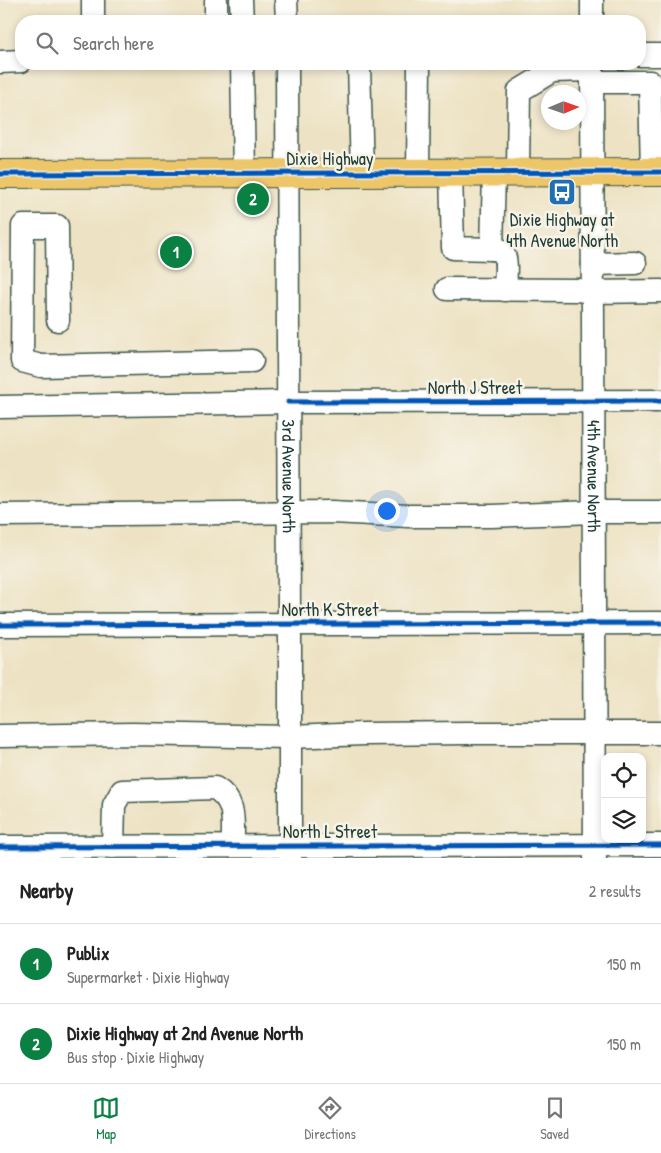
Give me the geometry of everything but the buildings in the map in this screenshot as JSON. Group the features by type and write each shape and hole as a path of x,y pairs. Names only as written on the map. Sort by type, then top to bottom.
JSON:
{"main road":[{"name":"Dixie Highway","path":"0,174 656,172"}],"street":[{"path":"93,0 94,15"},
{"path":"216,0 216,15"},
{"path":"241,0 242,15"},
{"path":"286,0 286,15"},
{"path":"592,0 592,15"},
{"path":"646,55 661,55"},
{"path":"0,62 15,61"},
{"path":"242,70 244,173"},
{"name":"3rd Avenue North","path":"287,70 290,852"},
{"path":"360,70 362,173"},
{"path":"418,172 419,70"},
{"path":"492,249 519,91 552,71 592,72 650,82 656,172"},
{"name":"4th Avenue North","path":"592,72 595,852"},
{"path":"451,172 452,248 500,250 504,254 505,260 505,290"},
{"path":"58,320 57,226 23,226 22,361 41,366 252,361"},
{"path":"593,264 636,263"},
{"path":"447,289 578,290 593,292 661,291"},
{"name":"North J Street","path":"0,407 288,402 661,401"},
{"path":"0,515 333,512 409,516 492,516 594,512 661,512"},
{"name":"North K Street","path":"0,625 661,623"},
{"path":"0,736 134,734 290,737 364,734 661,733"},
{"path":"113,847 114,805 122,791 214,788 223,793 233,810 233,846"},
{"name":"North L Street","path":"0,847 64,852 113,847 233,846 290,852 595,852 661,845"}],"cycle path":[{"path":"0,174 661,172"},
{"path":"288,402 661,401"},
{"path":"0,625 661,623"},
{"path":"0,847 661,845"}],"place":[{"name":"Dixie Highway at 4th Avenue North","path":"562,192"},
{"name":"Dixie Highway at 2nd Avenue North","path":"253,199"},
{"name":"Publix","path":"176,252"}]}
